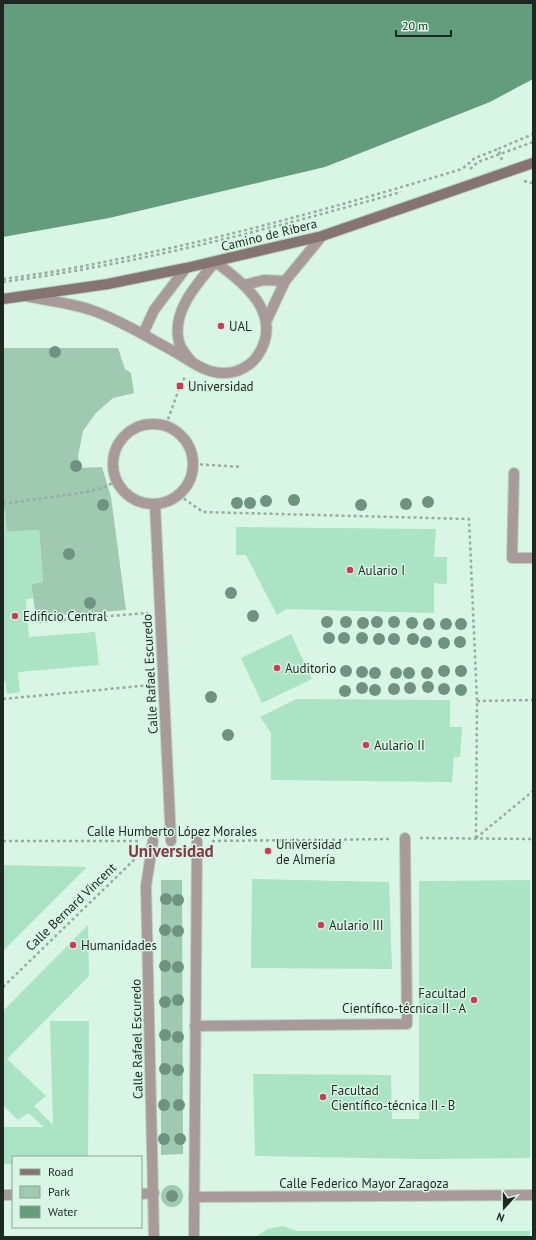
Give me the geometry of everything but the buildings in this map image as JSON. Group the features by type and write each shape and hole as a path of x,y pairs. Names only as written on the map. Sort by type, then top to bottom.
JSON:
{"main road":[{"name":"Camino de Ribera","path":"3,299 108,284 215,262 322,236 533,163"}],"street":[{"path":"266,322 285,282 322,236"},
{"path":"25,296 94,311 143,334 202,369 220,373 238,371 249,365 263,346 266,334 266,322 263,310 257,300 244,285 215,262 192,291 179,318 177,330 179,342 184,353 192,362"},
{"path":"143,334 154,310 186,268"},
{"path":"244,285 264,280 285,282"},
{"path":"150,423 166,425 177,431 186,440 192,452 194,464 192,475 187,486 179,495 168,502 155,504 143,503 132,499 122,491 116,481 112,466 114,450 122,436 135,427 150,423"},
{"path":"514,473 512,558 533,558"},
{"name":"Calle Rafael Escuredo","path":"155,504 171,841"},
{"path":"195,1026 407,1024 405,838"},
{"name":"Calle Rafael Escuredo","path":"153,841 146,886 154,1237"},
{"path":"194,1237 197,841"},
{"path":"142,1194 154,1193"},
{"name":"Calle Federico Mayor Zaragoza","path":"194,1197 533,1195"}],"path":[{"path":"3,281 179,246 320,211 462,169 475,158 533,134"},
{"path":"469,170 478,162 533,142"},
{"path":"498,149 507,173"},
{"path":"443,179 463,172"},
{"path":"3,281 73,272 183,248 316,216 402,192"},
{"path":"166,425 180,386 192,362"},
{"path":"194,464 242,467"},
{"path":"3,504 87,492 107,486 116,481"},
{"path":"179,495 203,512 469,519 477,701 476,838"},
{"path":"39,622 160,612"},
{"path":"3,699 163,684"},
{"path":"477,701 533,700"},
{"path":"476,838 533,791"},
{"name":"Calle Humberto López Morales","path":"197,841 405,838 533,839"},
{"name":"Calle Humberto López Morales","path":"3,841 153,841"},
{"name":"Calle Bernard Vincent","path":"3,987 153,841"}],"green space":[{"path":"3,348 118,348 125,369 131,373 134,393 113,398 96,413 83,431 78,456 80,468 102,467 111,497 126,610 36,617 31,584 43,582 39,530 7,532 3,502"},
{"path":"161,880 182,880 183,1154 161,1155"},
{"path":"172,1185 180,1188 183,1196 180,1204 172,1207 164,1204 161,1196 164,1188"}],"water":[{"path":"3,3 533,3 533,79 490,102 325,167 109,218 3,237"}],"place":[{"name":"UAL","path":"221,326"},
{"name":"Universidad","path":"180,386"},
{"name":"Aulario I","path":"350,570"},
{"name":"Edificio Central","path":"15,616"},
{"name":"Auditorio","path":"277,668"},
{"name":"Aulario II","path":"366,745"},
{"name":"Universidad de Almería","path":"268,851"},
{"name":"Aulario III","path":"321,925"},
{"name":"Humanidades","path":"73,945"},
{"name":"Facultad Científico-técnica II - A","path":"474,1000"},
{"name":"Facultad Científico-técnica II - B","path":"323,1097"}],"district":[{"name":"Universidad","path":"171,851"}]}
